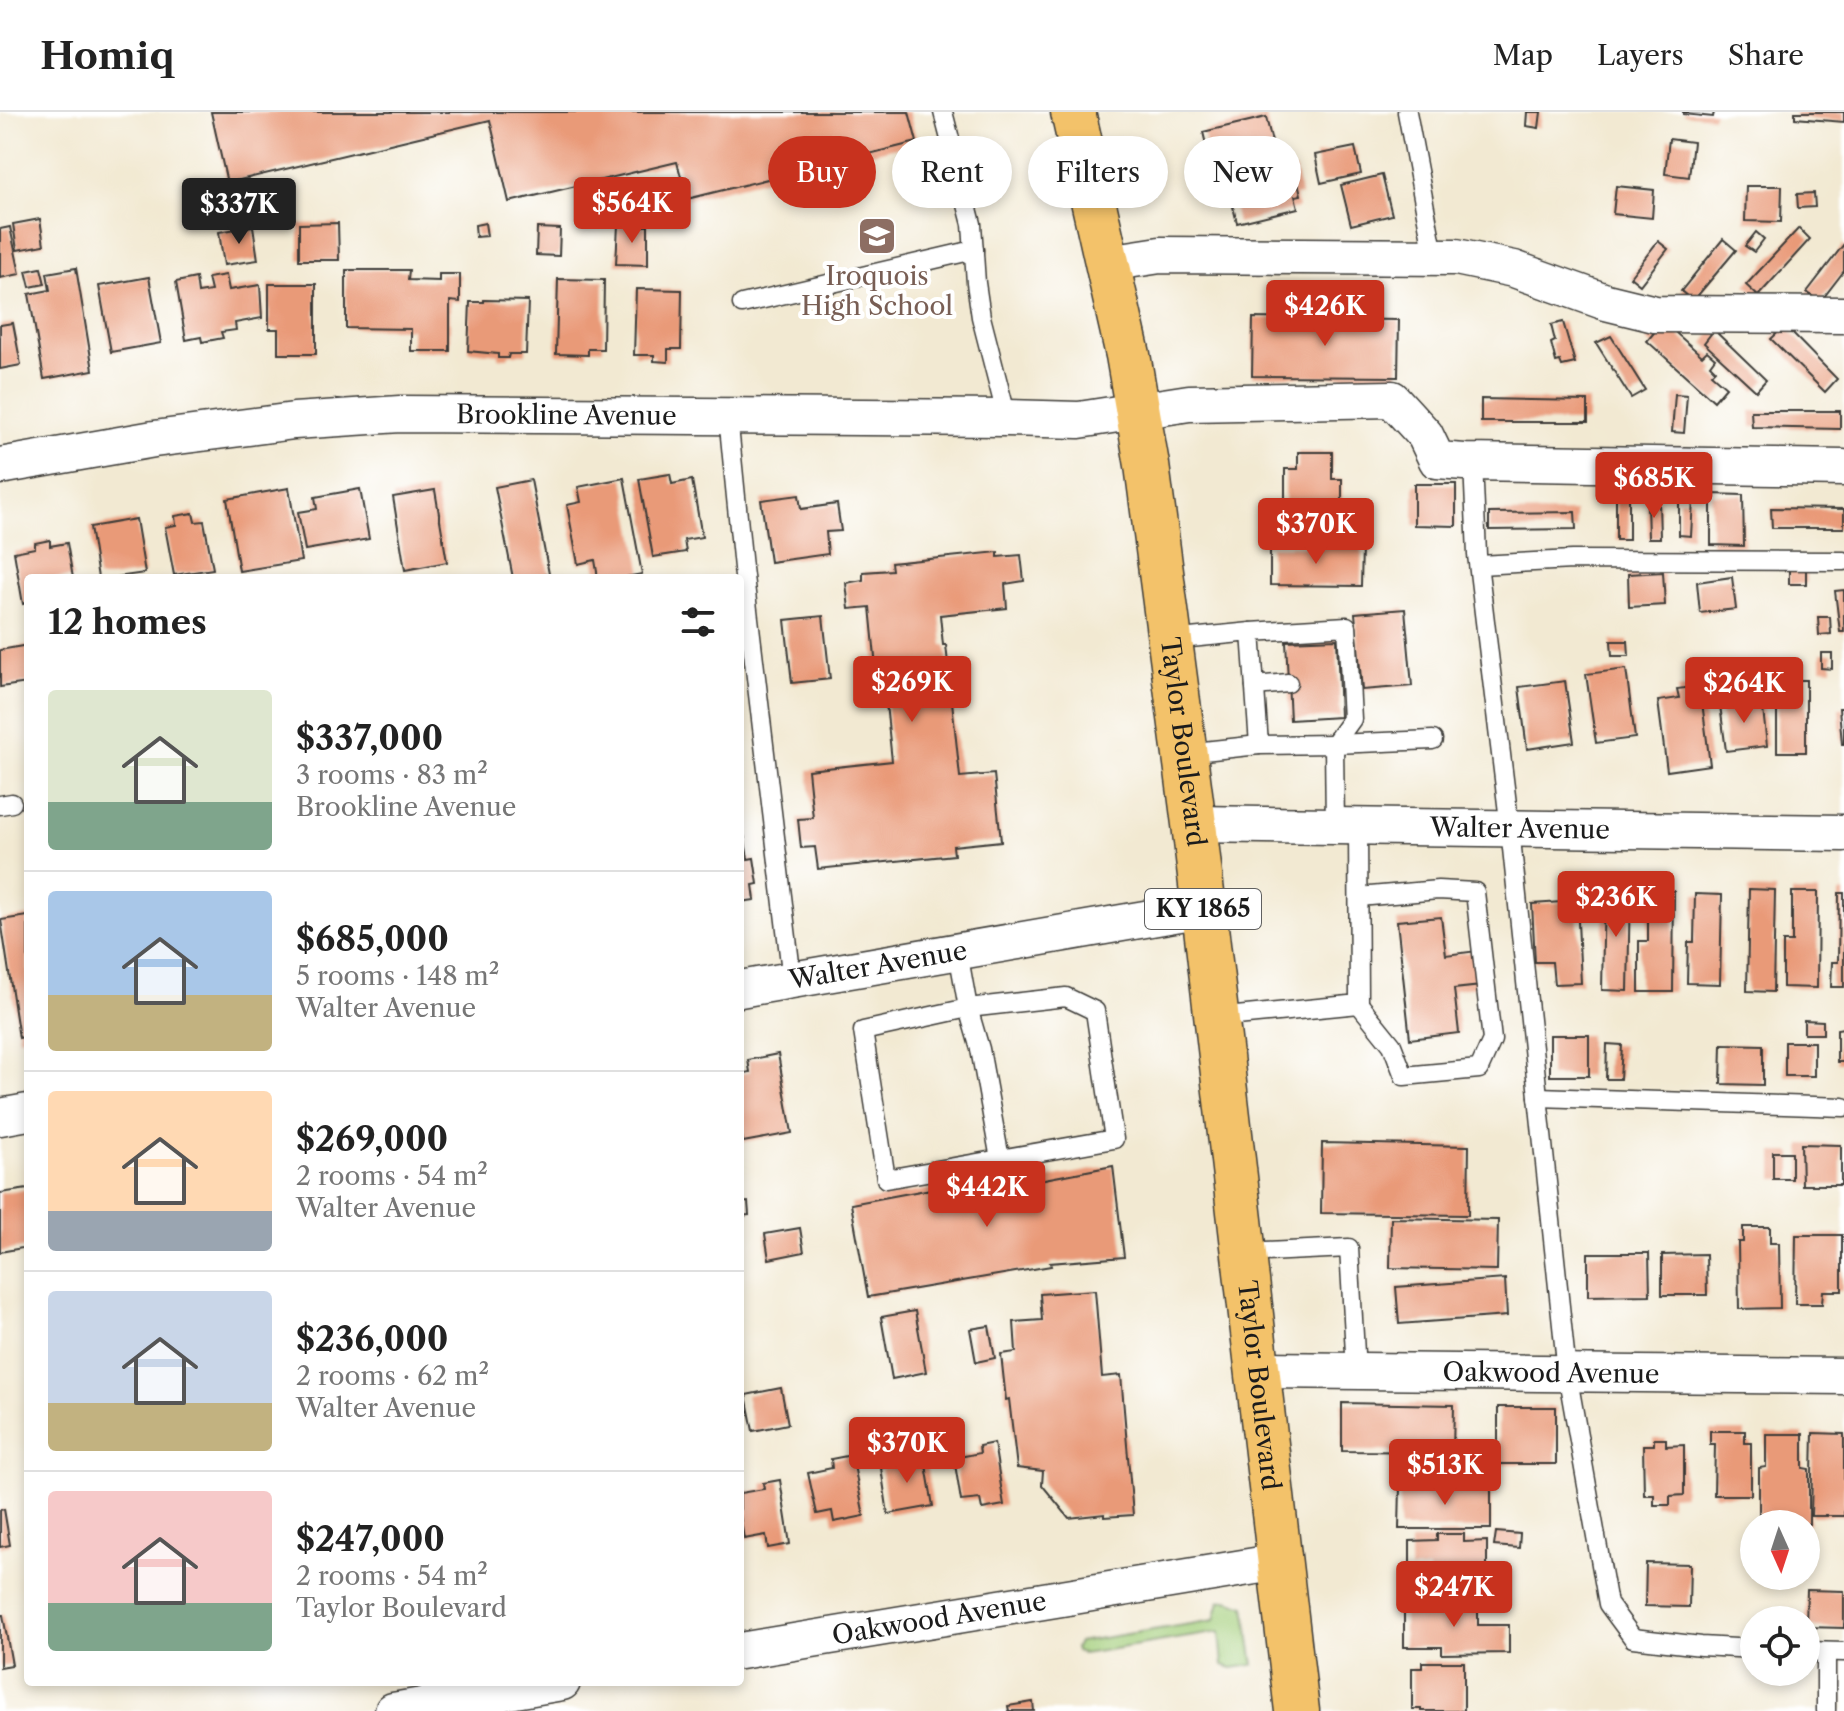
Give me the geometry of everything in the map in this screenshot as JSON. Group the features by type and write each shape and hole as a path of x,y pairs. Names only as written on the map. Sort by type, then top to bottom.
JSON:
{"main road":[{"name":"Taylor Boulevard","path":"1073,112 1128,355 1147,465 1194,824 1297,1711"}],"street":[{"path":"1108,263 1160,255 1456,257 1514,269 1606,302 1655,314 1844,315"},
{"name":"Brookline Avenue","path":"0,466 154,439 294,421 385,415 1079,420 1189,403 1392,399 1425,435 1437,460 1473,462"},
{"path":"1473,462 1844,468"},
{"name":"Walter Avenue","path":"1194,824 1844,833"},
{"name":"Walter Avenue","path":"744,988 1203,909"},
{"path":"0,1117 24,1113"},
{"name":"Oakwood Avenue","path":"1257,1370 1844,1376"},
{"name":"Oakwood Avenue","path":"744,1650 1279,1562"},
{"path":"393,1711 539,1686"}],"lane":[{"path":"943,112 972,224 981,317 1007,418"},
{"path":"1407,112 1434,256"},
{"path":"742,304 974,250"},
{"path":"728,416 744,574"},
{"path":"1473,462 1479,565 1567,1373 1608,1604 1633,1638 1740,1648"},
{"path":"1479,565 1572,560 1844,561"},
{"path":"744,576 792,980"},
{"path":"1170,640 1347,626 1344,679 1352,719 1334,744 1359,897 1359,1004 1392,1045 1404,1076 1479,1069 1492,1040 1475,892 1438,890 1359,897"},
{"path":"1251,632 1259,745"},
{"path":"1255,686 1288,683"},
{"path":"1185,753 1259,745 1433,740"},
{"path":"958,952 1000,1159"},
{"path":"1066,997 1095,1011 1114,1139 886,1179 863,1031 968,1008 1066,997"},
{"path":"1216,1018 1359,1004"},
{"path":"1538,1097 1844,1107"},
{"path":"1243,1253 1349,1248 1356,1371"},
{"path":"1826,1711 1835,1652"}],"green space":[{"path":"1228,1600 1245,1606 1254,1665 1232,1668 1223,1665 1220,1632 1082,1654 1076,1652 1078,1642 1215,1620 1220,1601"}],"building":[{"path":"211,112 909,112 915,136 892,136 892,148 876,152 876,136 768,136 768,179 687,199 677,162 509,202 490,120 227,183"},
{"path":"1527,112 1541,112 1539,128 1526,126"},
{"path":"1683,112 1714,112 1713,117"},
{"path":"1795,112 1844,112 1844,122 1795,118"},
{"path":"1266,117 1271,136 1204,136 1203,132"},
{"path":"1669,139 1693,142 1689,177 1665,174"},
{"path":"1355,147 1361,174 1321,183 1315,155"},
{"path":"1382,175 1392,215 1351,225 1341,185"},
{"path":"1616,186 1654,190 1652,218 1613,214"},
{"path":"1746,186 1782,186 1781,222 1745,221"},
{"path":"1814,193 1815,207 1798,208 1797,194"},
{"path":"1233,208 1298,208 1237,223"},
{"path":"40,219 44,245 17,250 13,224"},
{"path":"338,223 339,260 299,260 299,224"},
{"path":"485,223 487,236 476,237 475,225"},
{"path":"618,225 648,226 648,265 616,264"},
{"path":"253,226 258,260 224,265 219,232"},
{"path":"10,227 20,274 0,278 0,229"},
{"path":"537,228 560,229 559,256 536,255"},
{"path":"1799,228 1810,239 1758,296 1746,285"},
{"path":"1756,232 1764,239 1754,252 1745,246"},
{"path":"1723,239 1736,250 1693,301 1681,291"},
{"path":"1658,241 1668,249 1640,285 1630,277"},
{"path":"1844,244 1844,271 1820,302 1807,292"},
{"path":"41,268 45,284 30,287 26,271"},
{"path":"76,268 93,370 44,379 29,294 50,290 47,273"},
{"path":"346,270 409,270 408,280 439,281 439,274 460,274 460,302 450,301 450,351 411,351 411,329 346,328"},
{"path":"226,275 229,290 260,285 262,318 235,323 236,330 221,332 223,338 202,342 201,337 186,340 176,282 196,278 198,293 211,291 208,278"},
{"path":"149,277 161,343 111,352 99,286"},
{"path":"558,279 604,280 603,349 588,349 588,355 556,354"},
{"path":"269,284 316,284 316,354 278,354 278,329 269,329"},
{"path":"636,289 682,290 681,349 668,349 668,362 654,361 654,355 634,355"},
{"path":"528,301 526,354 509,354 508,358 498,358 498,354 468,351 470,302"},
{"path":"1253,318 1399,320 1398,377 1252,376"},
{"path":"1563,322 1575,363 1562,366 1560,361 1556,362 1551,343 1555,341 1551,325"},
{"path":"13,323 21,365 0,369 0,325"},
{"path":"1668,326 1702,356 1707,351 1715,358 1710,365 1715,370 1711,374 1726,387 1714,401 1647,341 1658,328"},
{"path":"1785,326 1837,379 1825,392 1771,339"},
{"path":"1714,330 1766,380 1756,391 1704,343"},
{"path":"1611,336 1645,390 1631,398 1596,343"},
{"path":"1675,394 1687,395 1684,433 1672,432"},
{"path":"1481,399 1588,401 1588,422 1481,422"},
{"path":"1751,411 1840,411 1840,429 1752,427"},
{"path":"1298,452 1332,452 1332,479 1342,479 1342,526 1285,525 1285,469 1298,469"},
{"path":"670,474 672,484 692,480 702,537 684,540 686,552 653,557 639,479"},
{"path":"624,478 642,574 597,574 595,560 578,564 567,505 581,502 578,487"},
{"path":"531,480 549,574 512,574 495,487"},
{"path":"1414,484 1456,484 1456,526 1414,525"},
{"path":"289,488 301,561 239,571 227,499"},
{"path":"360,489 369,539 305,550 298,512 317,509 315,497"},
{"path":"435,490 447,562 405,570 393,497"},
{"path":"1711,494 1743,495 1744,546 1711,545"},
{"path":"799,495 801,509 837,504 841,531 826,532 828,554 770,562 761,500"},
{"path":"1616,495 1629,495 1629,540 1616,540"},
{"path":"1679,499 1693,500 1691,536 1679,535"},
{"path":"1659,502 1660,538 1648,538 1647,503"},
{"path":"1771,508 1844,509 1844,528 1772,528"},
{"path":"1575,512 1576,529 1489,530 1489,513"},
{"path":"193,513 195,522 204,521 213,569 174,574 165,527 176,525 175,516"},
{"path":"136,519 145,573 97,574 90,527"},
{"path":"50,540 50,546 67,543 72,574 24,574 23,604 14,552 35,548 35,543"},
{"path":"1270,546 1362,547 1361,586 1270,585"},
{"path":"998,552 998,557 1021,555 1024,581 1005,584 1007,608 940,615 960,777 994,774 1001,841 953,846 954,855 818,869 815,847 801,848 798,819 813,818 808,770 892,761 882,666 876,667 870,607 849,609 846,583 863,580 863,572 892,570 891,563"},
{"path":"1789,570 1806,570 1806,584 1789,584"},
{"path":"1663,572 1665,605 1629,607 1628,574"},
{"path":"1732,577 1736,609 1700,613 1697,582"},
{"path":"1844,590 1844,632 1840,632 1835,591"},
{"path":"1405,609 1412,686 1362,690 1355,613"},
{"path":"823,616 830,679 792,683 785,620"},
{"path":"1818,617 1830,617 1831,634 1819,635"},
{"path":"1337,639 1340,717 1290,720 1286,641"},
{"path":"1611,641 1628,641 1629,656 1612,656"},
{"path":"24,646 24,684 0,687 0,650"},
{"path":"1821,653 1832,653 1832,669 1821,668"},
{"path":"1626,669 1635,738 1596,743 1586,674"},
{"path":"1777,680 1806,680 1806,752 1777,752"},
{"path":"1565,681 1574,742 1527,749 1519,687"},
{"path":"1700,686 1710,765 1667,771 1658,701 1679,698 1677,689"},
{"path":"1762,700 1767,746 1726,751 1720,705"},
{"path":"1839,708 1844,708 1844,744 1842,744"},
{"path":"744,835 748,859 754,858 758,884 753,885 755,900 744,901"},
{"path":"1604,888 1630,888 1628,991 1602,990"},
{"path":"1749,889 1775,890 1773,992 1747,991"},
{"path":"1648,891 1674,891 1673,992 1639,992 1639,941 1648,941"},
{"path":"1792,892 1818,892 1817,988 1783,987 1783,942 1792,942"},
{"path":"1839,893 1844,893 1844,987 1831,987 1832,962 1838,962"},
{"path":"1695,894 1722,895 1720,984 1687,983 1688,942 1694,942"},
{"path":"1577,901 1581,983 1554,984 1552,962 1535,962 1532,904"},
{"path":"24,917 24,1037 19,1038 1,920"},
{"path":"1441,917 1446,955 1477,951 1481,986 1454,989 1459,1033 1410,1039 1397,921"},
{"path":"1804,1020 1823,1021 1823,1034 1804,1034"},
{"path":"1844,1028 1844,1062 1837,1062 1837,1029"},
{"path":"1550,1035 1589,1035 1589,1076 1550,1076"},
{"path":"1785,1042 1814,1042 1814,1076 1785,1076"},
{"path":"1607,1044 1622,1045 1620,1079 1606,1079"},
{"path":"1722,1044 1763,1045 1763,1085 1721,1084"},
{"path":"778,1054 792,1133 744,1142 744,1073 750,1072 748,1060"},
{"path":"1322,1143 1469,1146 1468,1215 1321,1213"},
{"path":"1801,1144 1841,1145 1841,1185 1802,1185"},
{"path":"1773,1152 1792,1152 1792,1179 1773,1179"},
{"path":"1113,1166 1124,1257 1050,1263 1051,1266 868,1297 851,1204 1037,1169 1039,1180"},
{"path":"24,1190 24,1248 0,1252 0,1193"},
{"path":"744,1202 748,1202 749,1215 744,1216"},
{"path":"1391,1218 1498,1220 1497,1270 1390,1268"},
{"path":"1743,1227 1770,1227 1770,1243 1779,1243 1780,1308 1739,1309 1738,1242 1743,1242"},
{"path":"800,1228 804,1252 769,1259 765,1234"},
{"path":"1796,1235 1842,1235 1842,1291 1823,1291 1822,1304 1795,1304"},
{"path":"1588,1253 1649,1253 1650,1295 1588,1296"},
{"path":"1706,1254 1707,1295 1662,1295 1662,1255"},
{"path":"1505,1279 1507,1316 1399,1324 1396,1287"},
{"path":"1095,1290 1102,1377 1121,1375 1133,1515 1069,1518 1042,1485 1043,1471 1017,1468 1001,1354 1016,1352 1014,1322 1042,1320 1040,1294"},
{"path":"915,1311 926,1372 892,1379 881,1317"},
{"path":"989,1326 995,1358 976,1362 970,1329"},
{"path":"781,1388 788,1424 753,1431 746,1395"},
{"path":"1342,1403 1454,1405 1453,1452 1342,1451"},
{"path":"1498,1407 1556,1407 1556,1464 1498,1464"},
{"path":"1710,1431 1745,1431 1745,1443 1751,1443 1751,1495 1714,1495 1715,1444 1710,1444"},
{"path":"1813,1433 1844,1434 1844,1516 1820,1516 1820,1510 1811,1510"},
{"path":"1766,1434 1803,1434 1803,1468 1809,1469 1809,1510 1759,1510 1759,1468 1766,1467"},
{"path":"1654,1439 1666,1439 1666,1446 1684,1445 1684,1495 1670,1496 1670,1505 1654,1505 1654,1495 1644,1495 1643,1445 1654,1445"},
{"path":"994,1443 1004,1505 982,1509 980,1499 961,1501 954,1458 980,1453 979,1446"},
{"path":"924,1453 933,1506 888,1514 881,1468 907,1464 906,1455"},
{"path":"852,1455 864,1516 834,1522 832,1511 817,1514 808,1473 832,1468 831,1459"},
{"path":"780,1480 790,1544 768,1548 766,1535 744,1539 744,1492 764,1489 763,1483"},
{"path":"1400,1485 1491,1485 1491,1529 1399,1529"},
{"path":"4,1509 10,1545 0,1547 0,1510"},
{"path":"1496,1532 1520,1534 1519,1548 1494,1546"},
{"path":"1437,1534 1464,1534 1464,1542 1487,1541 1487,1587 1437,1587 1437,1580 1429,1580 1429,1569 1410,1570 1410,1541 1437,1540"},
{"path":"1646,1563 1690,1564 1689,1607 1645,1606"},
{"path":"1807,1590 1844,1591 1844,1628 1820,1627 1820,1606 1807,1606"},
{"path":"1442,1599 1478,1599 1478,1625 1509,1625 1509,1653 1442,1654 1442,1647 1404,1647 1404,1606 1442,1606"},
{"path":"0,1615 3,1615 12,1665 0,1667"},
{"path":"1422,1662 1464,1662 1464,1711 1412,1709 1412,1668 1422,1668"},
{"path":"1033,1702 1034,1711 1009,1711 1008,1706"}],"place":[{"name":"Iroquois High School","path":"877,236"}]}
